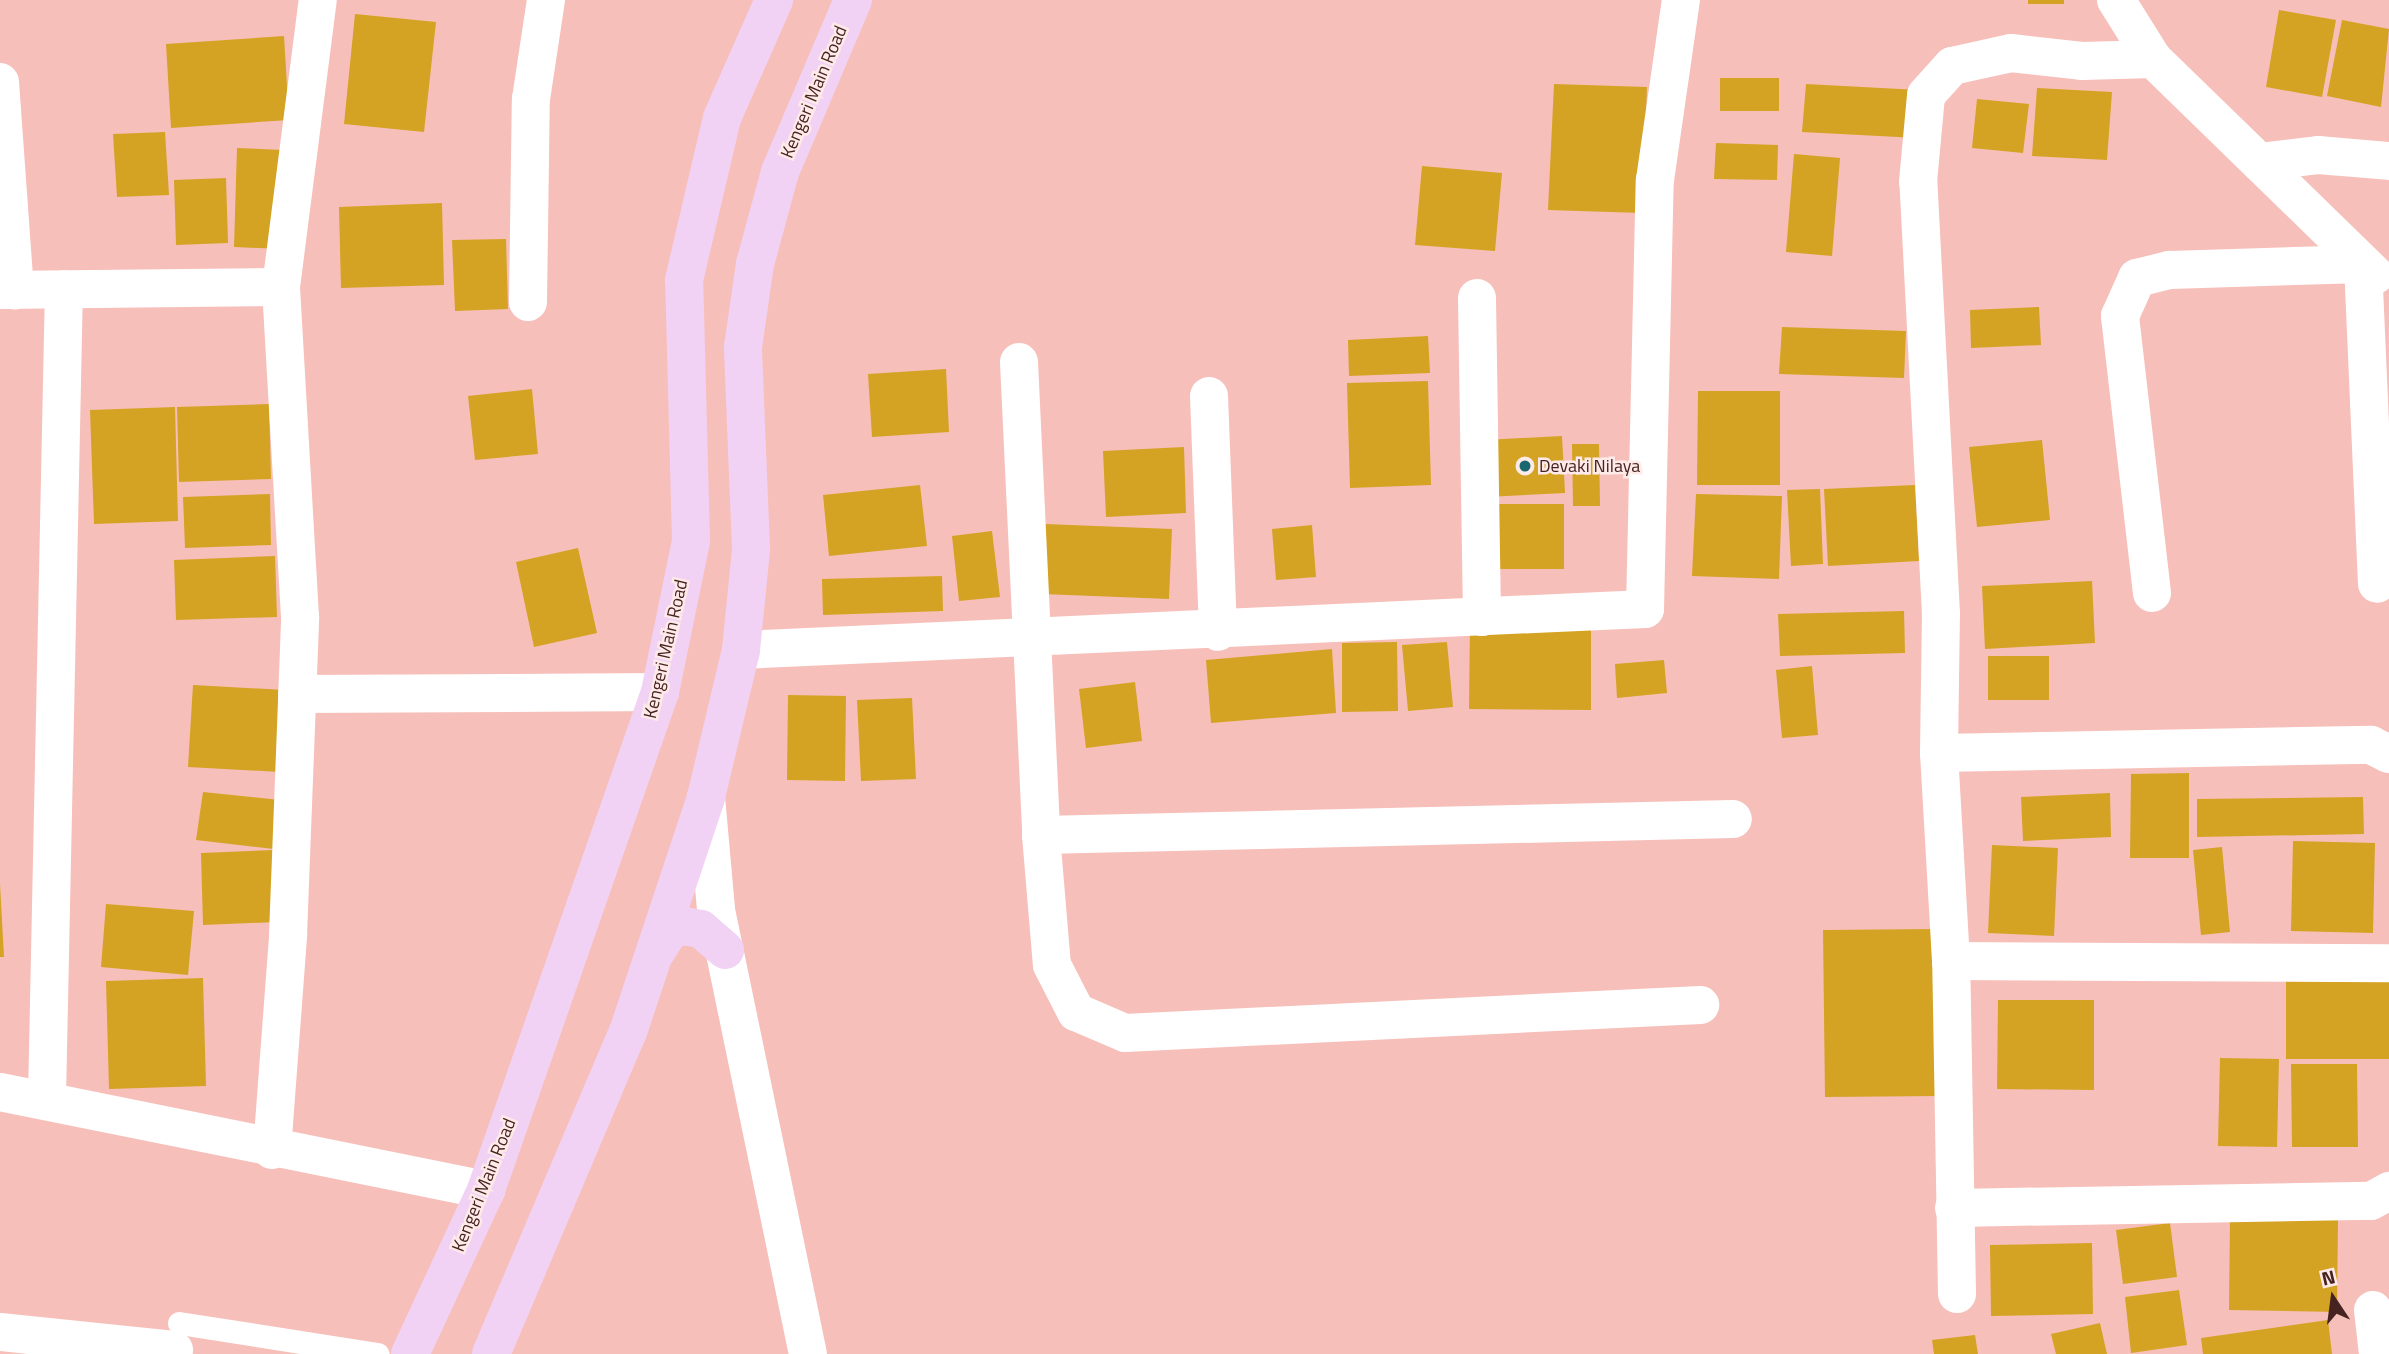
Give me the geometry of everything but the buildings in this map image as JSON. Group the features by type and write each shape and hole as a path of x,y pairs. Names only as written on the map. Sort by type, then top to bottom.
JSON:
{"main road":[{"name":"Kengeri Main Road","path":"410,1354 486,1190 660,692 691,541 684,280 722,118 774,0"},
{"name":"Kengeri Main Road","path":"491,1354 628,1032 706,797 741,650 751,549 743,347 755,264 780,172 853,0"},
{"path":"656,952 670,930 684,926 701,929 724,950"}],"street":[{"path":"272,1150 288,935 300,617 282,287 318,0"},
{"path":"528,302 531,99 546,0"},
{"path":"741,650 1218,632 1645,610 1655,180 1681,0"},
{"path":"2116,0 2153,59 2376,277 2377,584"},
{"path":"1957,1294 1951,961 1939,753 1941,614 1918,182 1926,95 1952,66 2011,53 2082,61 2153,59"},
{"path":"0,82 8,290 282,287"},
{"path":"2259,162 2318,155 2389,162"},
{"path":"2152,593 2120,316 2137,278 2170,270 2376,277"},
{"path":"47,1098 64,289"},
{"path":"1477,298 1482,617"},
{"path":"1019,362 1028,638 1052,965 1076,1012 1125,1033 1700,1005"},
{"path":"1209,396 1218,632"},
{"path":"297,694 660,692"},
{"path":"1939,753 2371,745 2389,754"},
{"path":"706,797 724,950 808,1354"},
{"path":"1041,835 1733,820"},
{"path":"1951,961 2389,963"},
{"path":"0,1092 47,1098 272,1150 486,1190"},
{"path":"1954,1208 2371,1201 2389,1191"},
{"path":"2373,1310 2378,1354"},
{"path":"0,1332 176,1336"}],"lane":[{"path":"176,1336 378,1354"}],"place":[{"name":"Devaki Nilaya","path":"1525,466"}]}
